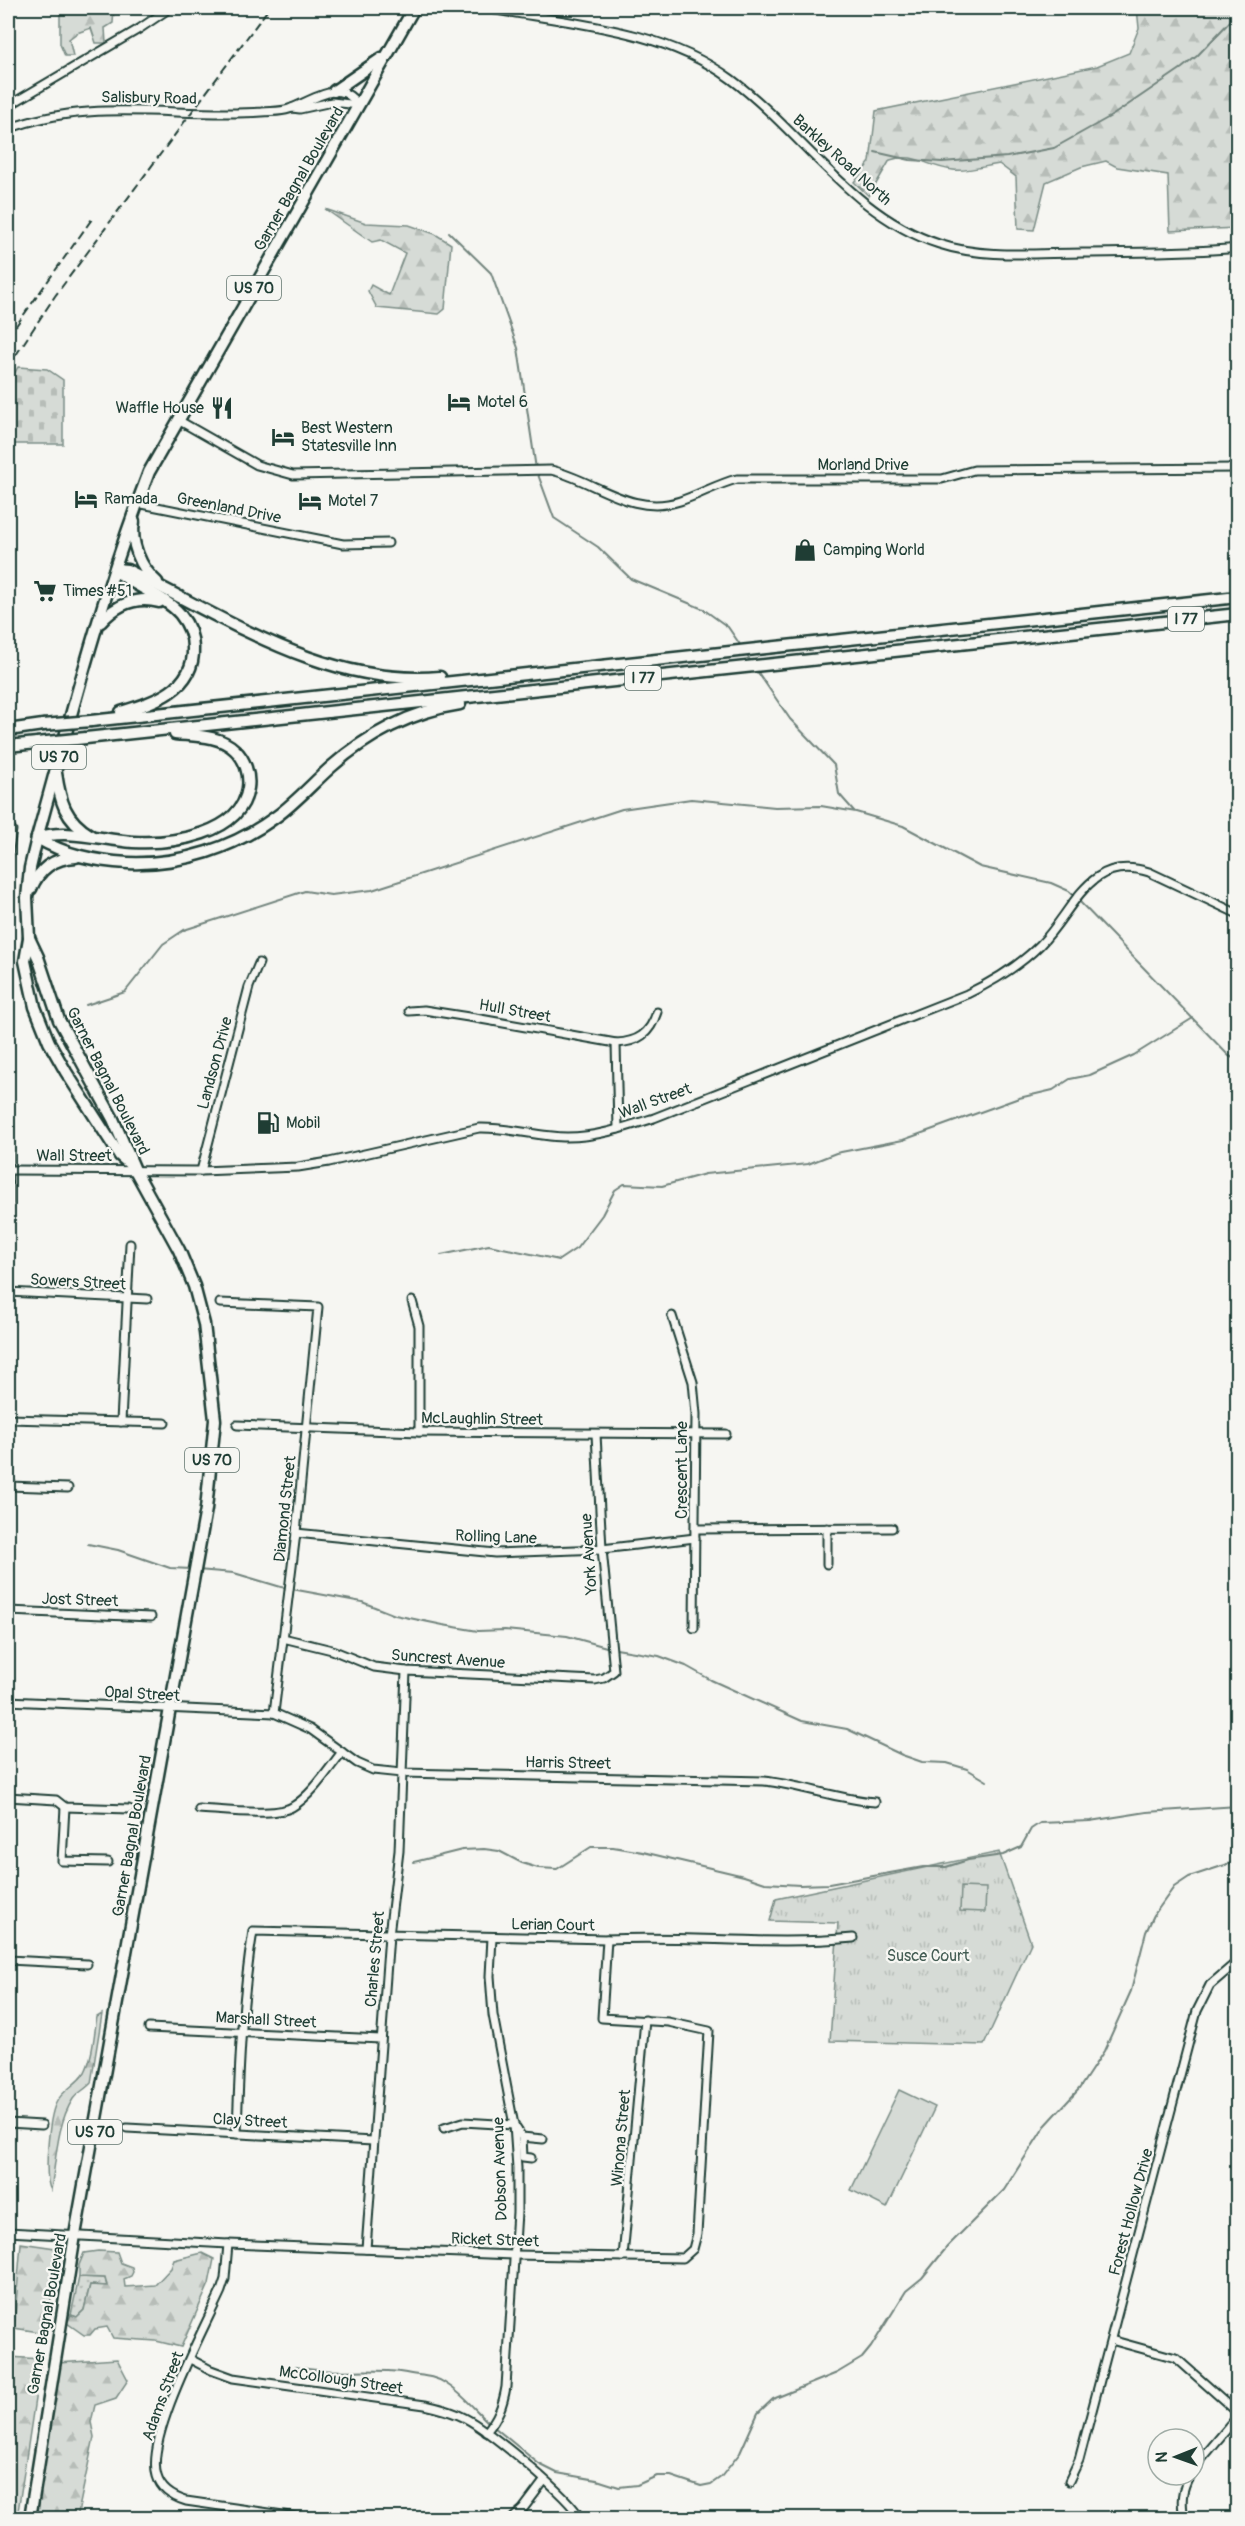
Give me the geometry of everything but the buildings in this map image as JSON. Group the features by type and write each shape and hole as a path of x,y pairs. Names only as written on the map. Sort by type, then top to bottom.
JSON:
{"highway":[{"name":"US 70","path":"359,105 414,8"},
{"path":"334,91 387,54"},
{"name":"Garner Bagnal Boulevard","path":"135,1170 120,1156 49,1042 35,1007 25,961 29,938 27,898 30,868 98,624 149,472 359,105"},
{"path":"137,503 133,528 141,563 151,577 164,588"},
{"path":"115,569 127,570 272,644 333,666 399,677 432,678 552,672"},
{"path":"91,721 145,706 162,698 178,686 188,672 194,656 193,639 183,619 167,604 126,579 115,569"},
{"name":"I 77","path":"8,730 1238,597"},
{"path":"98,624 116,608 132,601 149,600 167,604"},
{"name":"I 77","path":"8,746 1238,614"},
{"path":"37,838 57,850 79,857 139,863 194,856 250,834 277,816 332,765 393,724 423,712 454,705 620,681"},
{"path":"37,838 52,833 105,839 154,841 192,836 220,826 234,817 244,803 248,787 247,770 240,755 228,742 151,732"},
{"path":"56,769 60,800 67,816 79,828 92,836 105,839"},
{"path":"27,898 35,879 43,869 60,860 79,857"},
{"name":"Garner Bagnal Boulevard","path":"29,938 38,957 59,1020 114,1119 135,1170 179,1250 194,1286 204,1324 213,1388 214,1447 207,1501 75,2235 30,2518"}],"street":[{"path":"8,106 139,29 170,8"},
{"name":"Barkley Road North","path":"485,8 621,32 660,42 696,58 730,79 761,104 880,215 909,232 940,244 972,252 1006,254 1202,251 1238,248"},
{"path":"334,91 347,93 359,105"},
{"name":"Salisbury Road","path":"292,108 334,91"},
{"name":"Salisbury Road","path":"8,129 60,114 81,111 159,110 245,113 300,109 332,102 359,105"},
{"name":"Morland Drive","path":"178,420 257,465 292,475 551,470 570,474 609,495 629,502 662,504 680,501 706,489 737,479 942,479 974,470 1238,468"},
{"name":"Greenland Drive","path":"137,503 341,544 388,543"},
{"path":"8,856 12,830"},
{"name":"Wall Street","path":"8,1170 201,1171 318,1164 479,1128 502,1127 568,1137 618,1129 654,1118 994,981 1019,964 1041,944 1084,889 1094,878 1107,871 1121,867 1149,872 1238,914"},
{"name":"Landson Drive","path":"201,1171 249,987 259,963"},
{"name":"Hull Street","path":"409,1011 424,1010 465,1016 616,1043"},
{"path":"618,1129 616,1043 630,1042 643,1036 653,1026 657,1012"},
{"path":"8,1104 8,1209"},
{"path":"121,1422 130,1244"},
{"name":"Sowers Street","path":"8,1292 147,1299"},
{"path":"412,1301 419,1326 419,1432"},
{"name":"Diamond Street","path":"220,1303 318,1307 296,1533 274,1713"},
{"name":"Crescent Lane","path":"672,1316 693,1382 696,1434 694,1628"},
{"path":"8,1419 165,1423"},
{"name":"McLaughlin Street","path":"237,1425 419,1432 726,1434"},
{"name":"York Avenue","path":"596,1434 602,1549 614,1671"},
{"path":"8,1486 68,1488"},
{"path":"827,1528 827,1564"},
{"path":"695,1529 892,1528"},
{"name":"Rolling Lane","path":"296,1533 473,1552 602,1549 695,1538"},
{"name":"Jost Street","path":"8,1611 151,1617"},
{"name":"Suncrest Avenue","path":"284,1638 332,1650 374,1667 406,1671 595,1680 604,1678 614,1671"},
{"name":"Charles Street","path":"366,2249 389,1935 399,1851 406,1671"},
{"name":"Opal Street","path":"8,1701 274,1713"},
{"name":"Harris Street","path":"274,1713 310,1729 357,1763 373,1770 402,1773 764,1781 782,1783 842,1799 875,1802"},
{"path":"199,1809 273,1812 290,1809 303,1799 342,1752"},
{"path":"8,1797 56,1800 65,1807 129,1809"},
{"path":"65,1807 62,1861 108,1862"},
{"name":"Lerian Court","path":"240,2032 253,1931 607,1939 654,1937 808,1941 853,1938"},
{"name":"Dobson Avenue","path":"486,2432 497,2419 504,2404 517,2179 514,2125 493,2015 490,1976 492,1937"},
{"path":"607,1939 602,2018 645,2020"},
{"path":"8,1960 87,1964"},
{"name":"Forest Hollow Drive","path":"1069,2481 1079,2460 1197,2011 1210,1985 1238,1961"},
{"name":"Ricket Street","path":"8,2232 228,2244 514,2255 683,2258 693,2249 697,2234 709,2031 682,2024 645,2020"},
{"name":"Winona Street","path":"623,2257 645,2020"},
{"name":"Marshall Street","path":"149,2028 381,2039"},
{"path":"237,2134 240,2032"},
{"path":"444,2128 464,2122 514,2125 522,2137 523,2157 531,2158"},
{"path":"8,2123 42,2125"},
{"name":"Clay Street","path":"126,2128 373,2141"},
{"path":"522,2137 543,2139"},
{"name":"Adams Street","path":"228,2244 225,2279 177,2387 159,2440 154,2464 157,2477 164,2489 174,2497 186,2502 304,2518"},
{"path":"1111,2340 1176,2358 1238,2415 1206,2454"},
{"name":"McCollough Street","path":"190,2359 233,2378 447,2410 466,2418 486,2432 566,2499 580,2518"},
{"path":"513,2518 523,2509 544,2481"},
{"path":"1184,2487 1181,2502 1184,2518"}],"green space":[{"path":"60,8 114,8 113,23 105,28 106,43 96,43 91,28 69,39 73,56 65,56 60,44"},
{"path":"1137,8 1237,8 1237,228 1170,231 1168,175 1117,167 1106,161 1081,167 1046,182 1034,230 1018,229 1016,177 999,164 958,170 914,159 899,158 890,160 869,196 854,182 870,162 876,111 1097,66 1129,53 1139,28"},
{"path":"325,209 366,223 409,225 435,234 451,244 445,309 439,314 377,308 368,291 371,285 389,295 405,253 381,240 372,242"},
{"path":"18,367 47,369 63,380 63,444 8,444 8,385"},
{"name":"Susce Court","path":"999,1852 1031,1943 984,2045 830,2041 838,1923 770,1921 776,1899"},
{"path":"961,1887 986,1888 985,1912 960,1911"},
{"path":"102,2014 91,2083 73,2099 64,2119 51,2190 47,2161 53,2110 59,2098 85,2072 92,2052 97,2017"},
{"path":"899,2090 935,2107 887,2208 851,2190"},
{"path":"21,2243 55,2248 56,2269 45,2333 14,2328"},
{"path":"117,2252 121,2263 132,2267 131,2276 124,2279 125,2287 155,2285 171,2268 174,2260 202,2253 214,2259 209,2284 181,2347 156,2341 113,2338 107,2327 95,2329 90,2335 84,2335 67,2323 71,2315 77,2317 84,2310 90,2285 107,2286 105,2278 79,2277 79,2265 84,2253"},
{"path":"79,2277 105,2278 107,2286 90,2285 84,2310 77,2317 71,2315"},
{"path":"9,2357 41,2359 17,2518 8,2518"},
{"path":"117,2359 128,2380 116,2398 95,2405 91,2422 94,2437 77,2518 37,2518 58,2363"}],"waterway":[{"path":"875,152 910,160 942,162 1007,157 1054,148 1113,115 1182,68 1197,56 1238,13"},
{"path":"449,232 491,273 518,348 536,469 554,518 598,547 631,579 703,609 728,627 741,646"},
{"path":"745,653 752,663"},
{"path":"757,671 790,719 834,765 839,794 854,811"},
{"path":"86,1005 125,992 163,944 184,930 305,891 331,895 372,890 622,809 691,799 775,807 821,806 856,812 903,826 980,867 1051,883 1069,891 1074,896"},
{"path":"1078,900 1229,1056 1238,1060"},
{"path":"441,1255 489,1245 559,1260 577,1248 602,1215 615,1190 624,1184 662,1186 705,1174 808,1164 836,1153 903,1140 1019,1098 1053,1090 1070,1079 1090,1075 1134,1055 1193,1018"},
{"path":"88,1544 118,1550 170,1568 192,1569"},
{"path":"197,1570 234,1573 281,1587 362,1602 395,1615 443,1625 478,1631 505,1630 567,1636 610,1648 659,1656 686,1666 711,1680 802,1721 847,1729 902,1755 922,1762 947,1763 967,1769 987,1781"},
{"path":"414,1862 462,1850 484,1849 499,1851 522,1863 538,1868 557,1869 591,1847 613,1847 643,1852 765,1883 829,1884 923,1867 946,1867 968,1860 1003,1855 1021,1847 1031,1829 1040,1823 1090,1821 1147,1812 1238,1806"},
{"path":"494,2427 539,2464 557,2473 597,2480 619,2487 637,2485 657,2476 671,2476 701,2486 711,2484 721,2477 740,2453 758,2413 773,2399 837,2373 862,2358 906,2291 922,2278 947,2247 1004,2190 1045,2126 1079,2089 1104,2051 1131,1991 1146,1932 1154,1915 1174,1887 1189,1877 1231,1863 1238,1858"},
{"path":"296,2367 323,2370 392,2371 435,2378 457,2392 489,2423"}],"railway":[{"path":"8,367 55,296 269,8"},
{"path":"8,337 92,219"}],"place":[{"name":"Motel 6","path":"459,402"},
{"name":"Waffle House","path":"222,408"},
{"name":"Best Western Statesville Inn","path":"283,437"},
{"name":"Ramada","path":"86,499"},
{"name":"Motel 7","path":"310,501"},
{"name":"Camping World","path":"805,550"},
{"name":"Times #51","path":"45,591"},
{"name":"Mobil","path":"268,1123"}]}
